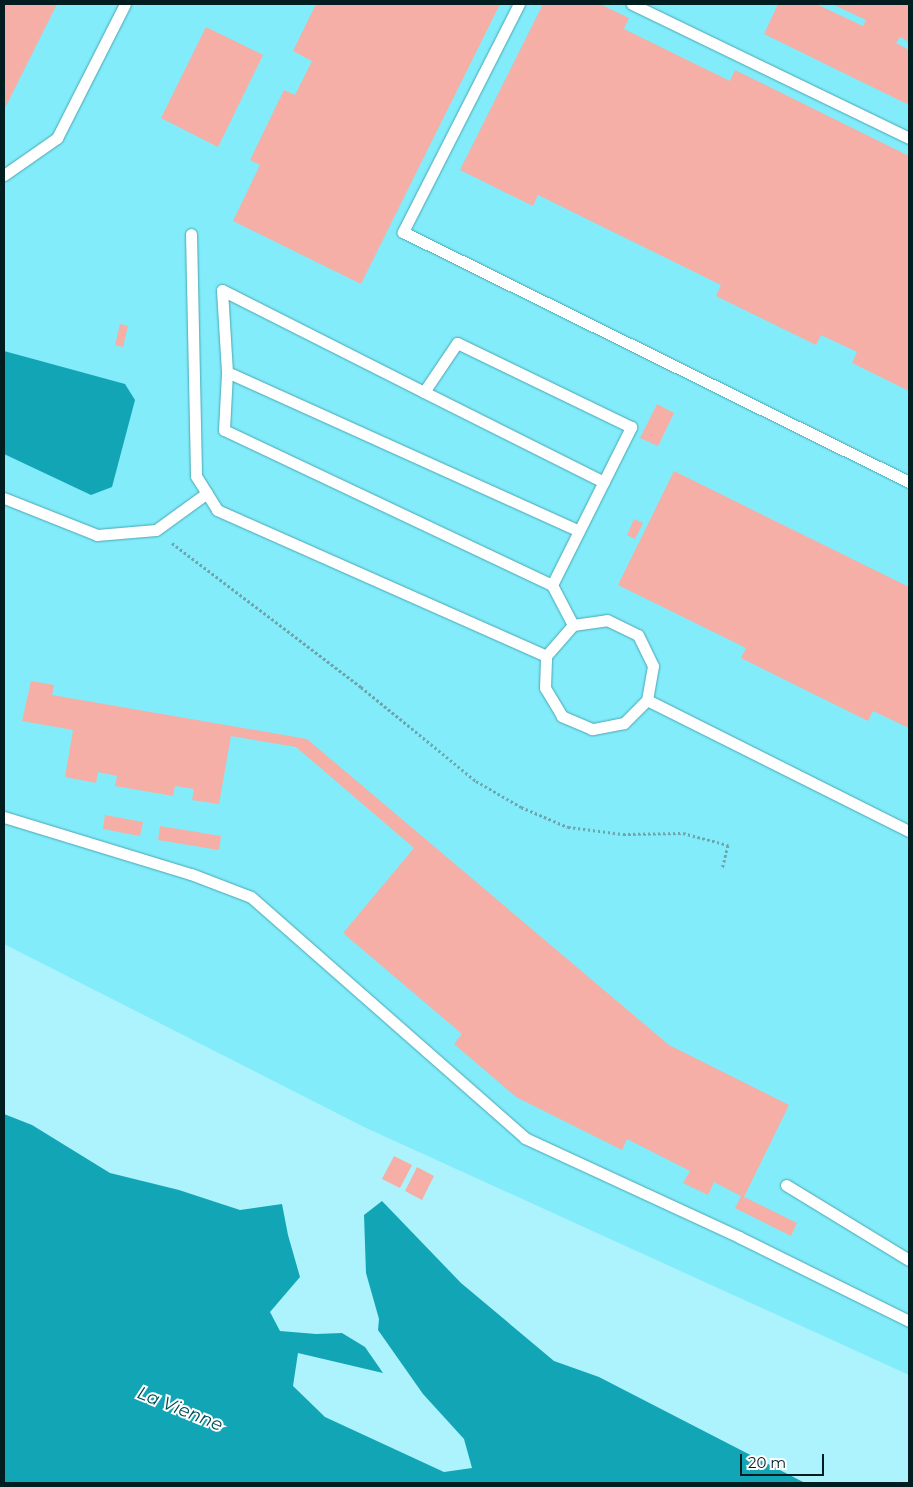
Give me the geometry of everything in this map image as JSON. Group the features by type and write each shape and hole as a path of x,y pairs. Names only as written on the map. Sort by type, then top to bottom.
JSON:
{"lane":[{"path":"4,175 57,138 125,4"},
{"path":"518,4 403,232 909,482"},
{"path":"632,4 909,138"},
{"path":"190,234 196,476 217,510 546,656"},
{"path":"573,625 552,585 224,430 227,372 222,290 604,482"},
{"path":"424,392 457,343 631,427 552,585"},
{"path":"227,372 579,531"},
{"path":"4,498 97,535 156,530 207,493"},
{"path":"607,620 638,635 653,666 647,700 624,723 592,729 562,716 545,688 546,656 573,625 607,620"},
{"path":"647,700 909,831"},
{"path":"4,817 191,874 252,897 525,1138 730,1233 909,1321"},
{"path":"786,1186 909,1260"}],"path":[{"path":"156,530 361,687 476,781 521,807 568,827 623,834 683,832 728,845 722,869"}],"shaded area":[{"path":"4,4 909,4 909,1375 364,1127 4,944"}],"water":[{"path":"4,351 125,384 135,400 112,487 91,495 4,454"},
{"name":"La Vienne","path":"4,1114 32,1125 110,1173 179,1190 240,1210 282,1204 288,1235 300,1277 270,1312 280,1331 316,1334 342,1333 365,1347 383,1373 298,1353 293,1386 325,1417 444,1472 472,1468 464,1439 423,1394 378,1330 379,1319 366,1273 364,1215 382,1201 461,1283 554,1361 599,1377 805,1483 4,1483"}],"building":[{"path":"4,4 57,4 4,110"},
{"path":"316,4 500,4 361,284 233,221 260,165 250,160 284,90 295,95 312,61 293,51"},
{"path":"543,4 600,4 629,18 624,29 730,81 735,70 909,156 909,391 852,363 857,352 821,335 816,345 716,296 721,285 538,195 533,206 460,170"},
{"path":"778,4 816,4 863,26 866,20 832,4 909,4 909,42 900,37 896,43 909,50 909,105 764,34"},
{"path":"206,27 263,55 218,147 161,118"},
{"path":"120,324 128,326 123,347 115,345"},
{"path":"657,404 674,413 658,446 640,438"},
{"path":"674,471 909,587 909,728 873,711 868,721 741,658 746,648 618,585"},
{"path":"634,519 643,523 635,539 627,535"},
{"path":"31,681 54,685 52,695 307,739 669,1045 789,1105 744,1197 797,1223 791,1236 735,1208 741,1196 714,1182 708,1195 683,1183 690,1171 627,1139 622,1150 516,1097 454,1044 462,1034 343,933 414,848 296,747 231,736 219,804 192,800 194,789 175,786 173,796 115,786 117,776 98,772 96,783 65,777 73,730 22,721"},
{"path":"105,815 143,822 140,836 103,829"},
{"path":"160,826 221,836 219,850 158,840"},
{"path":"394,1156 412,1165 400,1188 382,1179"},
{"path":"417,1167 434,1176 422,1200 405,1191"}]}
